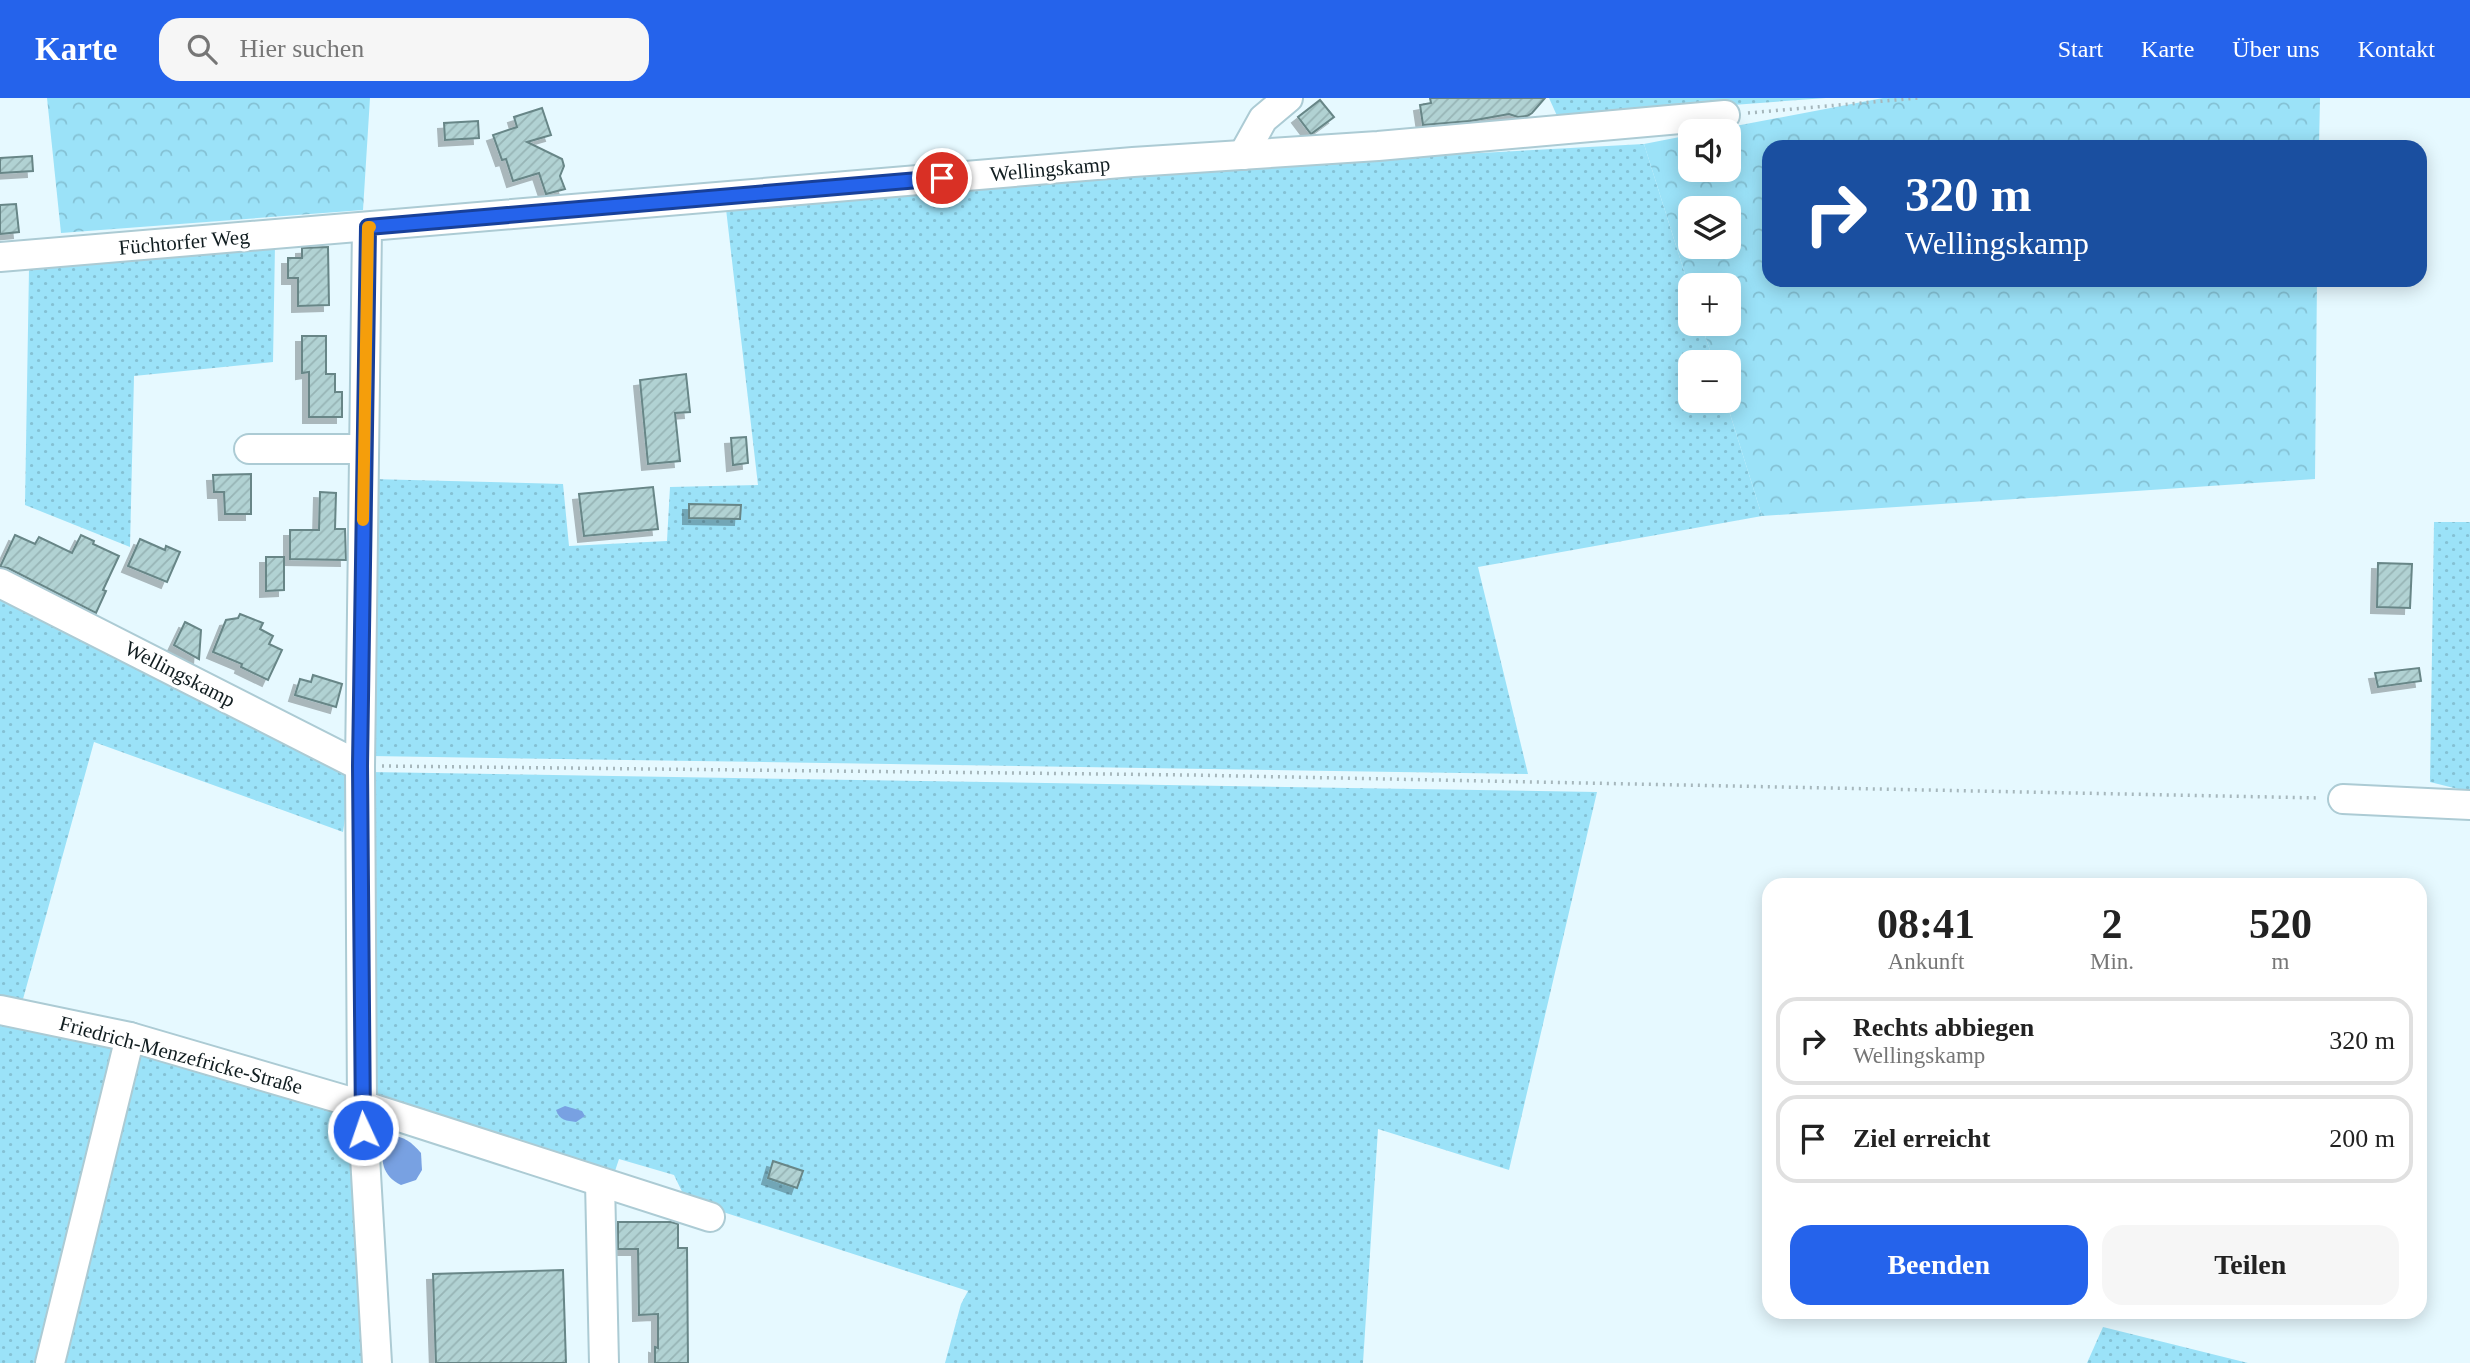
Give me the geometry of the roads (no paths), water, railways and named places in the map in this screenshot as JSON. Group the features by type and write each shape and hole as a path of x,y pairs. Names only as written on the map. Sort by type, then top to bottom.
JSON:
{"street":[{"path":"1243,155 1263,119 1289,98"},
{"name":"Wellingskamp","path":"368,227 1133,162 1378,146 1725,115"},
{"path":"368,227 360,766 362,1105 377,1363"},
{"name":"Füchtorfer Weg","path":"0,257 368,227"},
{"path":"249,449 364,449"},
{"name":"Wellingskamp","path":"0,583 360,766"},
{"path":"2343,799 2470,805"},
{"name":"Friedrich-Menzefricke-Straße","path":"0,1010 130,1037 362,1105 710,1217"},
{"path":"50,1363 130,1037"},
{"path":"600,1182 604,1363"}]}
